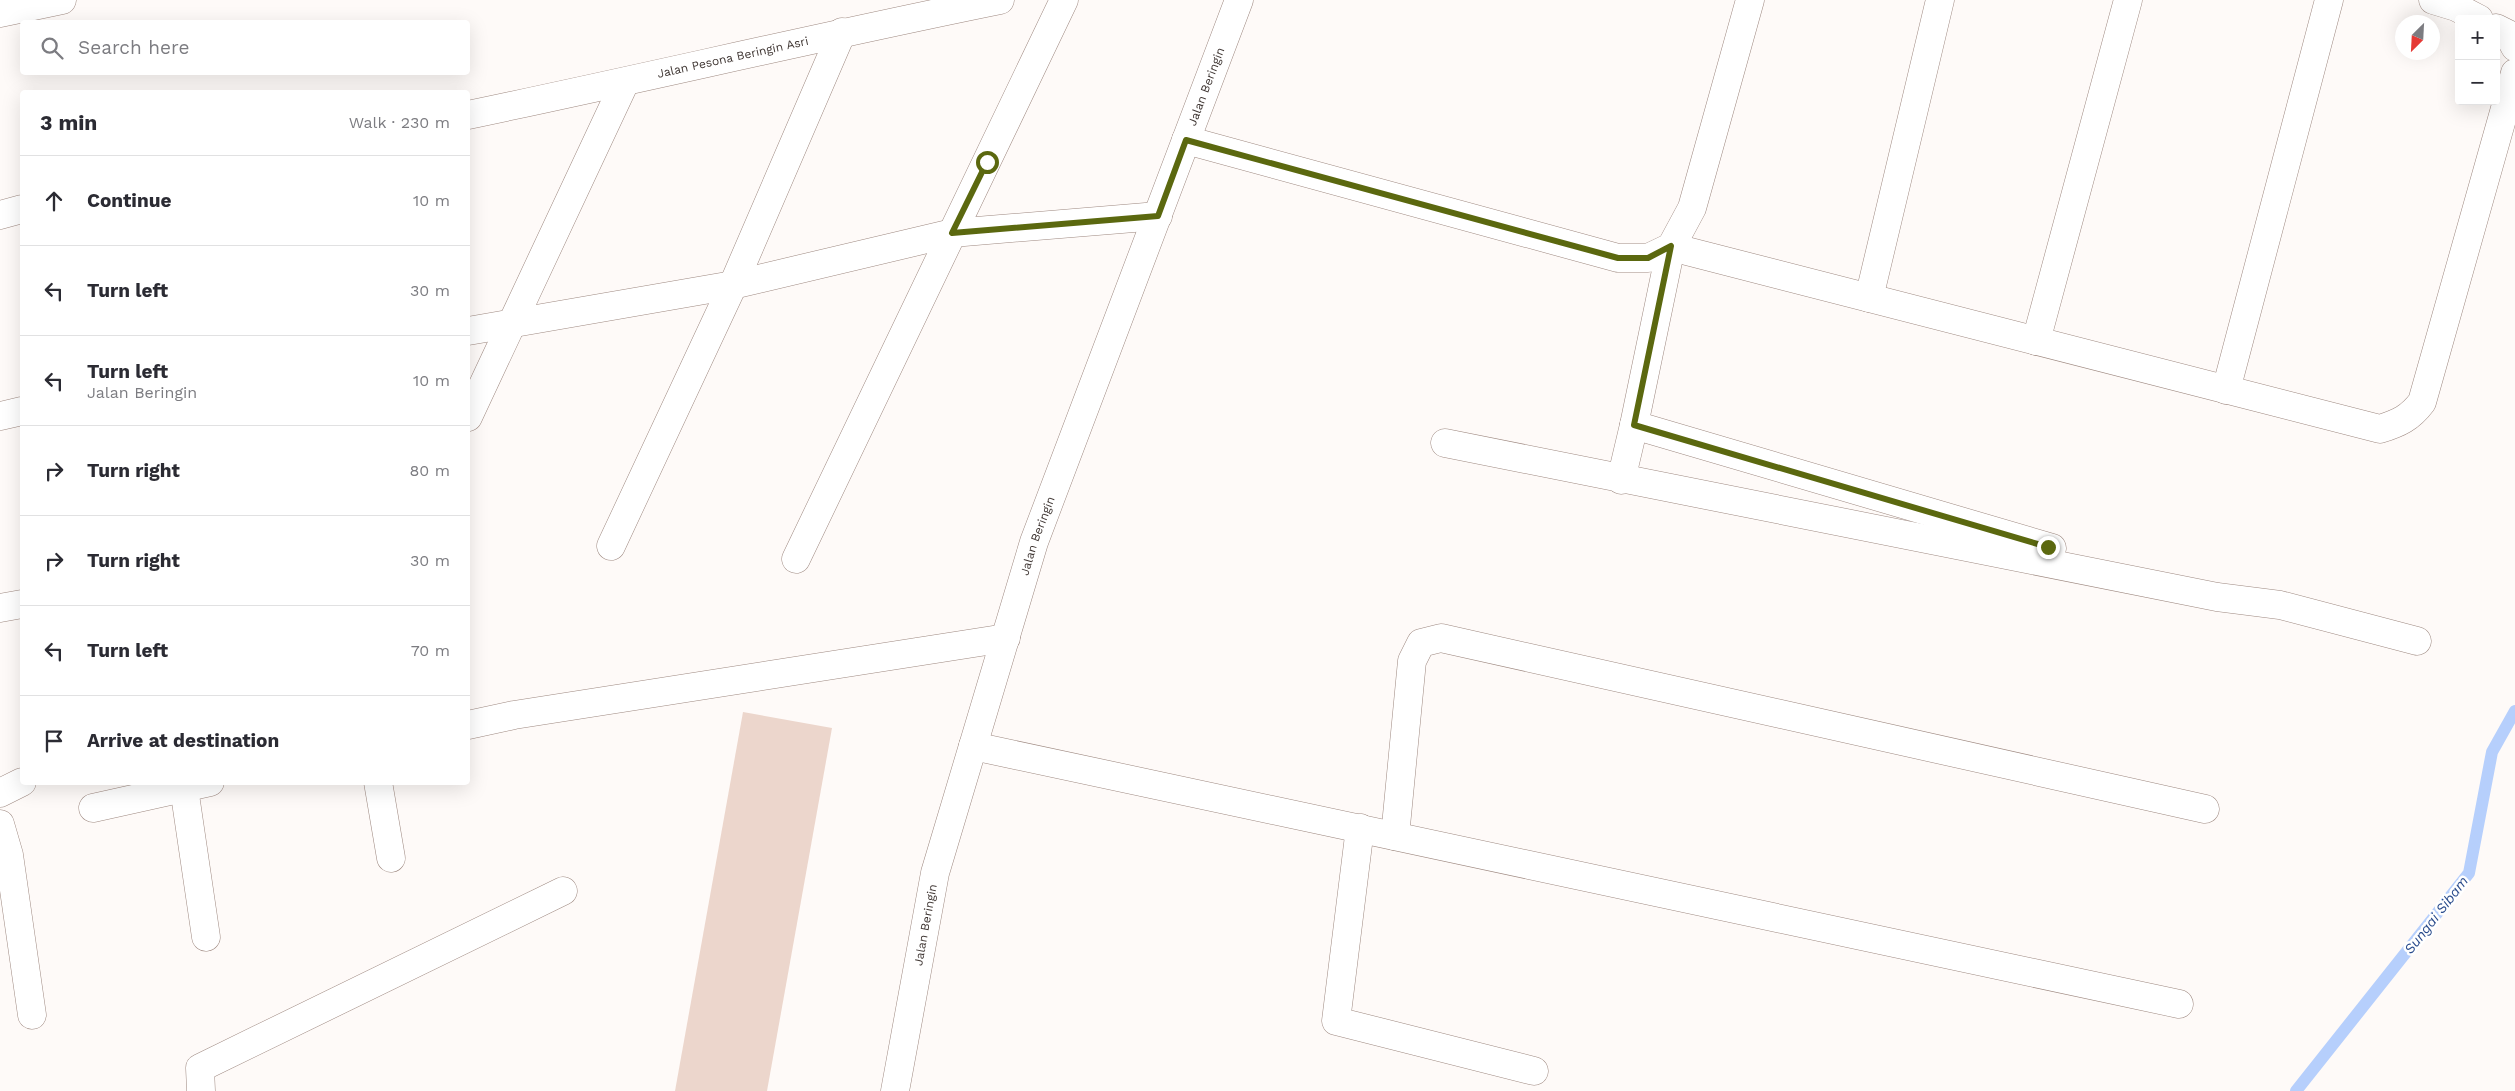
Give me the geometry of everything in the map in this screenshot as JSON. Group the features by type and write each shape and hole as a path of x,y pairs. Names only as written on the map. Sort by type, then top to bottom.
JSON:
{"street":[{"path":"0,13 62,0"},
{"name":"Jalan Pesona Beringin Asri","path":"470,115 625,82 842,32 1000,0"},
{"path":"796,559 1064,0"},
{"name":"Jalan Beringin","path":"895,1091 935,873 1034,542 1239,0"},
{"path":"1621,480 1671,246 1692,208 1750,0"},
{"path":"1869,298 1940,0"},
{"path":"2036,341 2128,0"},
{"path":"2226,390 2329,0"},
{"path":"2433,0 2456,7 2471,15"},
{"path":"610,546 733,285 842,32"},
{"path":"1186,140 1618,258 1648,258 1671,246 2380,429 2399,423 2411,416 2422,402 2515,73"},
{"path":"470,413 625,82"},
{"path":"0,214 20,209"},
{"path":"470,331 733,285 952,233 1158,216"},
{"path":"0,416 20,412"},
{"path":"1634,425 2217,597"},
{"path":"1445,443 1621,480 2217,597 2280,605 2417,641"},
{"path":"0,608 20,604"},
{"path":"470,725 514,715 1006,638"},
{"path":"1395,836 1412,661 1421,643 1441,638 2205,809"},
{"path":"973,746 2179,1004"},
{"path":"0,792 20,783"},
{"path":"93,808 197,785 206,937"},
{"path":"379,785 391,858"},
{"path":"0,824 9,855 32,1015"},
{"path":"1360,828 1336,1021 1534,1071"},
{"path":"201,1091 200,1068 563,891"}],"building":[{"path":"743,712 832,728 767,1091 675,1091"}],"waterway":[{"name":"Sungai Sibam","path":"2296,1091 2469,873 2492,752 2515,711"}],"route":[{"path":"987,162 952,233 1158,216 1186,140 1618,258 1648,258 1671,246 1634,425 2048,547"}]}
